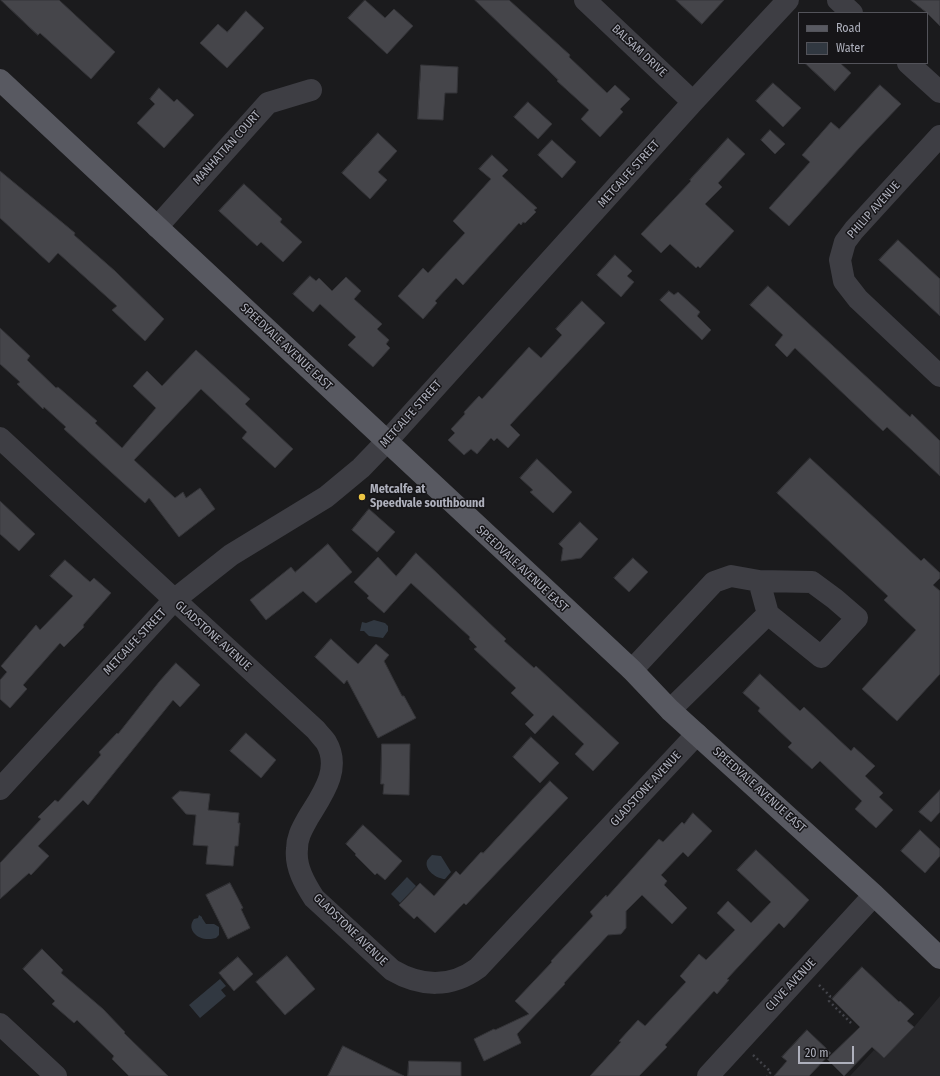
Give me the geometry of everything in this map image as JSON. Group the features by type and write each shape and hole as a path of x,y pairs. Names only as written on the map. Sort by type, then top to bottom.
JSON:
{"main road":[{"name":"SPEEDVALE AVENUE EAST","path":"0,80 632,670 670,710 874,895 940,958"}],"street":[{"name":"BALSAM DRIVE","path":"585,0 693,102"},
{"name":"METCALFE STREET","path":"0,789 174,600 231,555 326,497 361,468 693,102 788,0"},
{"path":"838,0 851,12"},
{"path":"909,64 940,92"},
{"name":"MANHATTAN COURT","path":"157,227 268,103 311,90"},
{"name":"PHILIP AVENUE","path":"940,136 844,242 840,260 844,281 858,299 940,376"},
{"name":"GLADSTONE AVENUE","path":"0,438 316,730 326,742 330,752 332,764 330,778 323,794 299,835 296,851 298,866 305,883 314,898 392,970 402,976 420,982 430,983 451,981 465,976 478,968 697,734"},
{"path":"632,670 714,582 731,576 759,581 812,582 857,618 821,657 768,614 759,581"},
{"path":"670,710 768,614"},
{"name":"CLIVE AVENUE","path":"708,1076 874,895"},
{"path":"0,1024 56,1076"}],"path":[{"path":"818,983 830,996 829,1001 851,1023"},
{"path":"751,1054 771,1072 767,1076"}],"shaded area":[{"path":"940,996 940,1076 850,1076 874,1050 884,1058 914,1027"}],"water":[{"path":"374,620 385,623 388,626 388,631 383,638 369,636 364,631 360,631 362,622 366,623"},
{"path":"432,855 441,856 451,872 445,879 435,876 427,868 427,860"},
{"path":"407,877 416,886 400,903 391,894"},
{"path":"199,915 206,924 214,924 219,927 219,935 216,938 206,939 198,937 193,932 191,926 192,922 194,919 198,918"},
{"path":"220,979 226,986 221,990 226,996 200,1018 189,1005"}],"building":[{"path":"1,0 59,0 115,52 91,79 40,33 38,35"},
{"path":"365,0 385,18 394,9 413,26 387,54 348,18"},
{"path":"475,0 509,0 570,55 569,57 607,93 615,85 630,99 620,109 623,112 600,137 581,119 589,110 557,81 558,80"},
{"path":"676,0 724,0 702,24"},
{"path":"911,0 940,0 940,26 928,14 928,12 926,12"},
{"path":"246,11 264,28 227,68 200,43 218,24 227,32"},
{"path":"806,64 841,64 851,73 835,91"},
{"path":"421,65 458,67 457,93 445,93 443,120 418,119"},
{"path":"773,83 801,108 783,127 756,101"},
{"path":"880,85 901,104 789,226 769,208 810,162 802,155 831,122 839,129"},
{"path":"159,88 174,102 177,99 194,115 164,148 137,123 155,104 150,99"},
{"path":"528,102 552,124 538,139 514,117"},
{"path":"770,130 785,144 775,154 761,140"},
{"path":"378,133 397,151 378,172 387,180 370,199 342,173"},
{"path":"728,138 745,154 718,183 722,187 705,204 734,231 700,268 698,266 696,268 670,244 661,253 641,234 691,181 690,180"},
{"path":"552,140 576,162 562,178 538,155"},
{"path":"492,155 508,170 502,176 537,208 534,210 536,212 525,223 523,222 521,225 519,223 463,285 456,278 435,301 437,303 423,319 398,296 423,268 428,273 465,233 453,221 491,179 479,169"},
{"path":"0,171 75,233 74,235 115,271 164,319 145,341 112,310 117,306 58,253 49,263 0,218"},
{"path":"244,184 282,219 280,222 302,242 283,262 261,242 257,246 219,211"},
{"path":"898,240 940,279 940,316 879,260"},
{"path":"615,255 632,271 627,276 634,282 621,297 597,275"},
{"path":"310,276 316,281 319,278 332,291 346,277 361,291 354,299 382,324 377,329 389,340 386,344 390,348 373,367 348,345 356,337 320,304 313,312 293,294"},
{"path":"768,286 910,417 912,414 940,441 940,476 887,427 883,431 795,348 787,357 775,345 783,335 750,305"},
{"path":"669,291 674,295 678,292 700,312 697,316 711,330 702,340 660,300"},
{"path":"582,301 605,323 510,425 520,435 508,448 497,438 494,441 491,438 477,454 471,449 464,455 448,440 455,433 451,429 465,414 464,412 479,396 482,399 529,347 541,358 562,335 556,329"},
{"path":"0,328 30,356 27,360 56,388 58,387 97,421 95,423 122,448 156,408 133,386 147,371 162,386 196,350 250,399 245,404 293,449 275,468 242,438 247,432 201,389 134,460 175,498 183,492 186,498 200,488 215,509 179,537 149,498 145,503 64,429 66,427 44,407 43,409 17,384 20,382 0,364"},
{"path":"810,458 921,561 924,558 940,573 940,578 933,585 940,591 940,674 897,721 862,689 916,630 884,600 888,596 777,493"},
{"path":"537,459 572,492 553,513 530,492 533,490 520,478"},
{"path":"0,501 35,534 19,551 0,534"},
{"path":"369,509 395,532 377,552 352,530"},
{"path":"580,522 598,539 581,558 561,561 563,548 559,544"},
{"path":"328,544 352,572 316,603 303,591 266,620 250,600 291,567 295,572"},
{"path":"416,553 506,639 504,641 534,668 536,666 619,743 593,771 575,754 584,744 553,715 535,734 525,724 534,715 511,693 516,688 474,649 477,647 469,639 470,637 411,583 384,613 367,598 369,596 354,582 378,557 396,576"},
{"path":"633,558 648,572 629,592 614,578"},
{"path":"65,560 90,582 94,578 111,593 83,625 84,627 64,647 60,643 23,685 27,689 10,708 0,699 0,680 7,672 1,666 36,625 40,630 73,596 50,576"},
{"path":"331,639 358,664 376,644 389,655 384,661 402,696 404,696 416,718 378,738 347,680 344,684 315,657"},
{"path":"176,663 200,685 180,707 173,700 88,805 83,800 38,846 49,856 31,875 29,873 0,899 0,863 41,819 38,817 55,800 58,802 101,755 99,752 117,733 118,734"},
{"path":"760,674 800,711 804,707 851,751 854,747 875,766 865,776 883,793 879,797 893,810 876,828 855,809 862,801 820,761 812,769 788,747 792,743 758,711 760,708 743,693"},
{"path":"246,733 276,760 261,778 230,751"},
{"path":"531,737 559,763 540,783 513,757"},
{"path":"382,744 410,744 409,795 383,794 384,784 381,784"},
{"path":"550,781 568,798 466,905 464,903 435,933 417,916 414,919 399,905 420,883 434,896 456,871 460,875 481,852 483,853"},
{"path":"940,790 940,812 931,822 919,812"},
{"path":"180,791 210,794 208,810 239,813 238,823 240,823 238,846 235,846 233,866 206,864 208,846 193,845 196,815 186,814 172,798"},
{"path":"693,813 712,831 688,857 683,852 661,875 667,881 664,885 687,908 672,924 642,895 626,911 626,928 621,934 608,935 564,983 565,984 517,1034 521,1043 484,1061 474,1039 529,1014 515,1001 593,916 590,912 606,895 607,897 659,839 663,842 682,822 684,824"},
{"path":"363,825 402,861 385,880 377,873 375,875 346,844"},
{"path":"920,830 940,849 940,856 925,873 901,851"},
{"path":"756,850 809,900 784,928 779,923 727,979 729,980 717,994 714,991 665,1045 667,1047 639,1076 590,1076 621,1042 619,1041 638,1020 645,1026 686,982 680,976 699,954 706,960 735,930 717,913 728,901 751,923 771,902 737,870"},
{"path":"230,883 243,908 241,909 250,928 228,939 206,895"},
{"path":"42,949 63,970 61,973 103,1009 125,1032 124,1033 168,1076 129,1076 112,1059 114,1056 77,1020 74,1023 52,1004 55,1001 23,969"},
{"path":"287,956 315,989 285,1015 256,982"},
{"path":"238,957 253,974 234,991 219,973"},
{"path":"862,967 914,1014 907,1021 914,1027 884,1058 872,1047 844,1076 827,1059 860,1027 832,999"},
{"path":"807,1030 831,1053 809,1076 774,1076 787,1061 782,1057"},
{"path":"343,1046 404,1076 328,1076"},
{"path":"409,1061 461,1062 461,1076 408,1076"}],"place":[{"name":"Metcalfe at Speedvale southbound","path":"362,497"}]}
